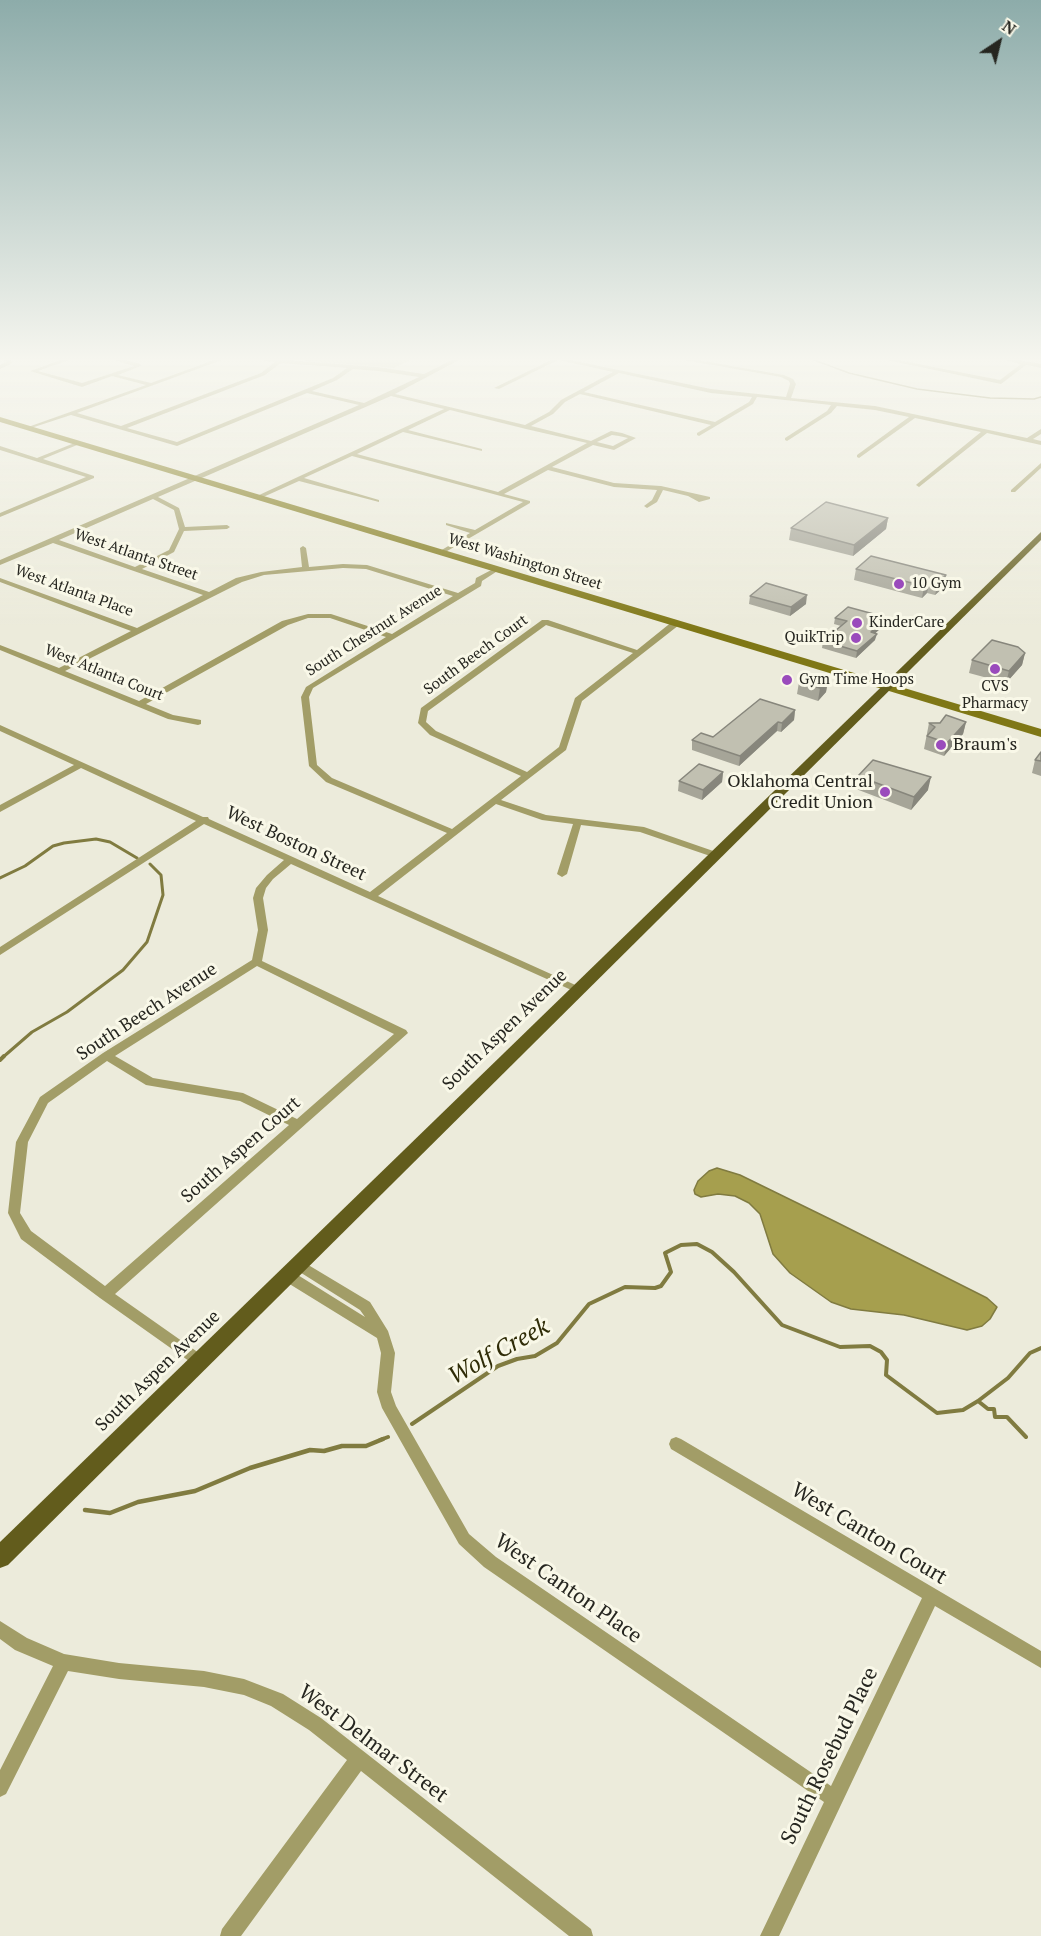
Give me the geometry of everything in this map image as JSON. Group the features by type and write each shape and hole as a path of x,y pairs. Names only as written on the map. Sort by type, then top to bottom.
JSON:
{"main road":[{"name":"West Washington Street","path":"104,450 1041,733"},
{"name":"South Aspen Avenue","path":"0,1557 1041,535"}],"street":[{"path":"0,515 92,477 6,450"},
{"path":"36,459 59,450"},
{"path":"0,563 260,450"},
{"path":"259,497 360,450"},
{"path":"499,494 579,450"},
{"path":"859,456 867,450"},
{"path":"919,485 962,450"},
{"path":"352,454 528,502 438,551"},
{"path":"1013,491 1041,465"},
{"path":"548,468 614,485 661,488 691,495"},
{"path":"299,479 377,501"},
{"path":"647,506 655,501 661,488"},
{"path":"136,569 172,551 179,541 182,529 177,509 153,497"},
{"path":"448,524 475,532"},
{"path":"182,529 227,528"},
{"name":"West Atlanta Street","path":"52,540 210,595"},
{"path":"303,548 306,569"},
{"path":"59,671 250,576 306,569 367,567 459,596"},
{"name":"South Chestnut Avenue","path":"454,833 329,780 313,766 304,697 310,687 478,584 486,583 501,570"},
{"name":"West Atlanta Place","path":"0,580 137,631"},
{"path":"139,704 285,623 308,616 331,616 391,636"},
{"name":"South Beech Court","path":"527,775 433,734 422,723 424,710 545,622 638,652"},
{"path":"370,897 563,748 578,700 676,623"},
{"name":"West Atlanta Court","path":"0,647 171,717 198,722"},
{"name":"West Boston Street","path":"0,728 578,990"},
{"path":"0,809 81,764"},
{"path":"494,801 545,818 641,829 716,855"},
{"path":"0,952 205,819"},
{"path":"562,874 578,821"},
{"path":"257,962 263,930 258,898 270,877 290,860"},
{"name":"South Aspen Court","path":"105,1294 402,1033 257,962"},
{"name":"South Beech Avenue","path":"105,1294 26,1235 14,1213 22,1142 44,1100 107,1056 257,962"},
{"path":"107,1056 150,1082 243,1096 297,1124"},
{"name":"West Canton Place","path":"294,1270 382,1335 388,1353 384,1392 389,1408 464,1539 490,1562 834,1799"},
{"path":"105,1294 201,1362"},
{"name":"West Canton Court","path":"676,1444 1041,1660"},
{"name":"South Rosebud Place","path":"769,1936 932,1595"},
{"name":"West Delmar Street","path":"0,1629 21,1644 64,1662 244,1686 277,1700 315,1724 584,1936"},
{"path":"0,1788 64,1662"},
{"path":"230,1936 359,1759"}],"shaded area":[{"path":"717,1168 740,1175 834,1221 987,1298 997,1307 990,1319 982,1326 967,1330 904,1315 851,1309 831,1302 790,1273 773,1254 760,1214 749,1203 735,1196 718,1194 701,1197 695,1194 694,1190 698,1181 709,1171"}],"building":[{"path":"826,502 888,518 854,545 791,528"},
{"path":"871,556 946,575 938,583 930,581 924,586 856,569"},
{"path":"766,583 807,595 791,607 750,596"},
{"path":"848,607 881,616 876,620 882,621 871,632 877,634 857,651 823,641 847,621 835,618"},
{"path":"992,640 1018,647 1025,653 1009,671 972,660"},
{"path":"808,674 828,680 820,688 799,682"},
{"path":"760,699 795,710 740,756 692,740 701,733 713,737"},
{"path":"946,715 966,722 947,743 927,736 935,727 929,723 940,723"},
{"path":"1041,752 1041,761 1035,760"},
{"path":"873,760 931,777 914,797 858,776"},
{"path":"699,764 723,772 703,790 679,781"}],"waterway":[{"name":"Wolf Creek","path":"0,878 25,866 53,846 64,843 96,839 110,842 137,858"},
{"path":"2,1058 32,1032 67,1012 123,970 147,942 163,895 161,875 150,864"},
{"name":"Wolf Creek","path":"412,1424 498,1366 517,1359 535,1356 557,1343 589,1304 625,1287 655,1288 661,1286 671,1272 665,1253 681,1245 697,1244 712,1252 734,1272 782,1325 840,1347 870,1346 881,1352 887,1360 886,1375 937,1413 963,1410 978,1401"},
{"name":"Wolf Creek","path":"978,1401 1008,1378 1030,1353 1041,1348"},
{"path":"978,1401 988,1409 994,1409 995,1417 1007,1417 1026,1437"},
{"path":"380,1440 388,1437"},
{"path":"85,1510 110,1513 138,1502 195,1491 250,1468 310,1450 324,1451 342,1446 366,1446 383,1439"}],"place":[{"name":"10 Gym","path":"899,584"},
{"name":"KinderCare","path":"857,623"},
{"name":"QuikTrip","path":"856,638"},
{"name":"CVS Pharmacy","path":"995,669"},
{"name":"Gym Time Hoops","path":"787,680"},
{"name":"Braum's","path":"941,745"},
{"name":"Oklahoma Central Credit Union","path":"885,792"}]}
